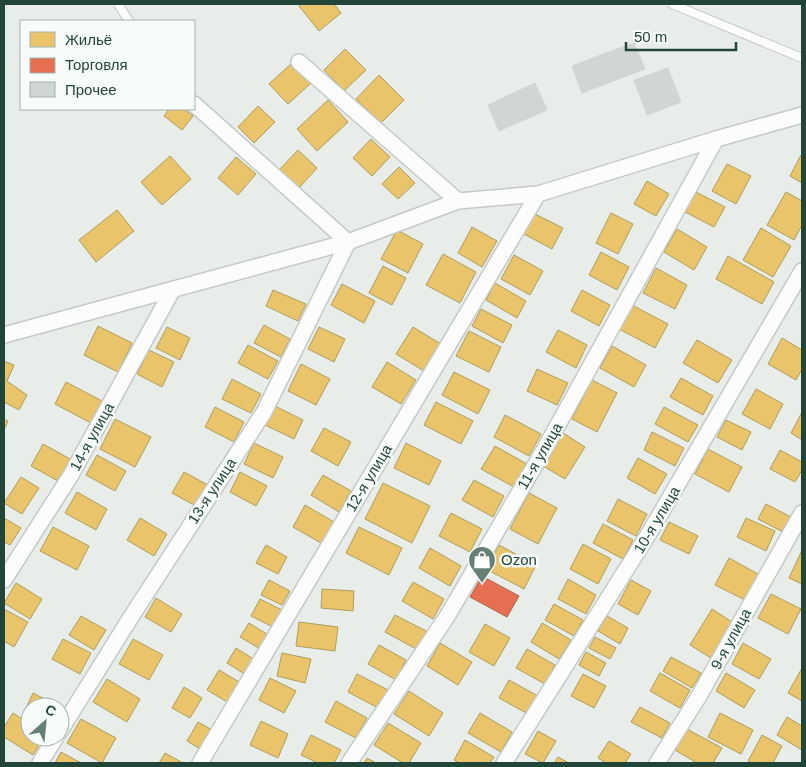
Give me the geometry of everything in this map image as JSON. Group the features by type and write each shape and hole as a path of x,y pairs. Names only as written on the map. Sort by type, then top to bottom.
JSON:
{"street":[{"path":"299,62 458,201"},
{"path":"195,105 348,242"},
{"path":"4,335 348,242 458,201 538,194 716,139 802,115"},
{"name":"11-я улица","path":"349,763 453,607 544,450 716,139"},
{"name":"12-я улица","path":"200,763 538,194"},
{"name":"13-я улица","path":"70,715 264,412 348,242"},
{"name":"10-я улица","path":"504,763 648,535 802,272"},
{"name":"14-я улица","path":"4,580 71,475 173,289"},
{"name":"9-я улица","path":"657,763 699,696 802,513"},
{"path":"40,763 50,747"}],"lane":[{"path":"118,4 128,20"},
{"path":"672,4 802,58"}],"building: Жильё":[{"path":"301,4 334,4 341,13 319,31 299,6"},
{"path":"345,49 366,70 344,91 324,70"},
{"path":"292,63 311,83 288,104 269,84"},
{"path":"379,75 404,100 381,123 356,99"},
{"path":"328,100 348,122 317,151 297,129"},
{"path":"258,106 275,122 254,143 238,127"},
{"path":"168,110 185,110 193,116 182,130 164,116"},
{"path":"371,139 390,157 372,176 353,158"},
{"path":"298,150 317,168 299,188 279,170"},
{"path":"802,155 802,183 790,176"},
{"path":"170,156 191,179 162,205 141,182"},
{"path":"236,157 256,174 238,195 218,178"},
{"path":"727,164 751,176 736,204 712,191"},
{"path":"399,167 415,183 398,199 382,184"},
{"path":"647,181 669,194 656,216 634,204"},
{"path":"696,192 725,207 714,227 685,212"},
{"path":"786,192 802,201 802,225 794,240 767,225"},
{"path":"117,210 134,231 96,262 79,240"},
{"path":"611,213 633,224 618,254 596,243"},
{"path":"535,214 563,228 552,249 524,234"},
{"path":"472,227 497,241 482,267 458,253"},
{"path":"761,228 791,246 773,277 743,260"},
{"path":"677,229 707,247 694,270 664,252"},
{"path":"397,230 423,244 408,273 381,259"},
{"path":"601,252 629,267 617,290 589,275"},
{"path":"443,254 476,272 460,303 426,285"},
{"path":"514,255 543,271 530,295 501,279"},
{"path":"728,256 774,282 762,304 716,279"},
{"path":"383,266 406,278 392,305 369,293"},
{"path":"656,268 687,285 675,309 643,293"},
{"path":"495,283 526,301 517,318 486,300"},
{"path":"342,284 375,301 364,323 331,305"},
{"path":"273,290 306,304 298,321 266,306"},
{"path":"582,290 610,305 599,326 571,311"},
{"path":"632,305 668,324 655,348 619,329"},
{"path":"481,309 512,325 503,343 472,326"},
{"path":"264,325 290,339 281,357 254,343"},
{"path":"98,326 132,343 118,372 84,355"},
{"path":"167,327 190,338 180,360 156,348"},
{"path":"319,327 345,339 334,362 308,349"},
{"path":"413,327 441,344 424,371 396,354"},
{"path":"558,330 587,345 576,368 546,352"},
{"path":"469,331 501,347 489,372 456,356"},
{"path":"782,338 802,350 802,369 796,380 768,364"},
{"path":"697,340 732,360 718,383 683,363"},
{"path":"248,345 278,361 268,379 238,363"},
{"path":"612,346 646,365 634,387 600,368"},
{"path":"149,350 174,362 162,387 137,374"},
{"path":"4,361 14,365 7,381 27,395 19,410 4,402"},
{"path":"387,362 416,380 401,404 372,387"},
{"path":"301,364 330,379 316,405 288,391"},
{"path":"537,369 568,383 557,405 527,391"},
{"path":"454,372 490,390 478,414 442,395"},
{"path":"681,378 713,396 703,415 670,397"},
{"path":"232,379 261,394 251,413 222,399"},
{"path":"592,380 617,393 597,432 572,419"},
{"path":"66,382 102,401 91,423 55,404"},
{"path":"756,389 783,404 770,429 742,414"},
{"path":"436,402 473,421 461,444 424,425"},
{"path":"275,406 303,420 294,439 265,425"},
{"path":"215,407 244,422 234,442 205,427"},
{"path":"664,407 698,425 688,442 655,424"},
{"path":"802,412 802,440 791,433"},
{"path":"505,415 541,434 529,456 494,437"},
{"path":"4,419 8,421 4,430"},
{"path":"115,419 151,437 135,467 100,449"},
{"path":"726,420 751,432 742,450 717,437"},
{"path":"324,428 351,442 338,466 311,451"},
{"path":"652,432 684,448 675,466 644,450"},
{"path":"563,433 585,447 565,479 543,466"},
{"path":"254,443 283,457 273,478 244,464"},
{"path":"406,443 441,461 429,485 394,468"},
{"path":"43,444 72,460 60,482 31,466"},
{"path":"495,446 527,464 514,487 481,469"},
{"path":"708,449 742,467 729,492 695,474"},
{"path":"780,450 802,462 802,470 795,482 770,469"},
{"path":"97,455 126,471 115,491 86,475"},
{"path":"638,458 667,474 655,494 627,478"},
{"path":"184,472 208,485 196,506 172,493"},
{"path":"240,472 267,486 256,506 230,492"},
{"path":"323,475 351,491 339,512 311,495"},
{"path":"21,477 39,488 22,514 4,503"},
{"path":"474,480 504,496 493,517 462,500"},
{"path":"383,483 430,506 412,543 365,519"},
{"path":"77,492 107,509 96,530 65,513"},
{"path":"529,493 557,508 538,544 510,529"},
{"path":"618,499 647,514 636,536 607,521"},
{"path":"766,504 793,518 785,533 758,519"},
{"path":"305,505 334,522 321,543 293,527"},
{"path":"451,513 482,529 470,552 439,536"},
{"path":"4,518 21,528 10,545 4,542"},
{"path":"140,518 167,534 154,556 127,540"},
{"path":"746,518 775,531 766,551 737,537"},
{"path":"669,522 698,536 689,554 660,540"},
{"path":"603,524 633,540 623,559 593,543"},
{"path":"53,527 89,546 77,570 40,551"},
{"path":"359,527 402,548 389,575 346,553"},
{"path":"583,544 611,559 598,584 570,569"},
{"path":"266,545 287,557 278,574 256,563"},
{"path":"499,545 536,565 524,589 486,569"},
{"path":"430,548 461,566 450,586 419,568"},
{"path":"802,550 802,584 789,578"},
{"path":"729,558 758,574 745,600 715,585"},
{"path":"568,579 596,595 586,614 558,599"},
{"path":"269,580 290,591 282,605 261,595"},
{"path":"631,580 651,591 638,615 618,604"},
{"path":"413,582 444,599 433,619 402,601"},
{"path":"16,583 42,599 30,619 4,603"},
{"path":"322,589 354,591 353,611 321,608"},
{"path":"771,594 801,609 788,634 758,618"},
{"path":"156,598 182,614 171,632 145,617"},
{"path":"260,599 284,611 275,628 251,616"},
{"path":"554,604 583,620 574,636 545,620"},
{"path":"4,609 28,622 14,647 4,641"},
{"path":"712,609 732,622 711,658 690,645"},
{"path":"395,615 428,632 418,650 385,632"},
{"path":"81,616 106,630 94,650 69,635"},
{"path":"607,616 628,628 620,644 598,631"},
{"path":"299,622 338,627 335,651 296,646"},
{"path":"249,623 270,636 262,650 240,637"},
{"path":"542,623 571,640 559,659 531,642"},
{"path":"485,624 510,638 494,666 469,652"},
{"path":"595,637 616,648 610,659 589,648"},
{"path":"63,639 91,653 80,674 52,659"},
{"path":"133,639 163,655 149,680 119,664"},
{"path":"440,643 472,662 458,685 427,666"},
{"path":"743,643 771,659 759,679 732,664"},
{"path":"379,645 406,660 396,680 368,664"},
{"path":"236,648 255,660 246,675 227,663"},
{"path":"527,649 555,665 545,684 516,668"},
{"path":"586,652 606,663 599,676 579,665"},
{"path":"282,653 311,659 305,683 277,676"},
{"path":"671,657 701,673 692,688 663,671"},
{"path":"802,668 802,701 788,693"},
{"path":"219,670 241,683 229,703 207,690"},
{"path":"660,673 690,690 680,708 650,691"},
{"path":"726,673 755,690 744,708 716,691"},
{"path":"357,674 388,690 378,708 348,692"},
{"path":"583,674 606,686 594,708 571,696"},
{"path":"270,678 296,691 284,713 259,700"},
{"path":"107,679 140,699 127,722 93,702"},
{"path":"509,680 538,696 528,714 499,698"},
{"path":"184,687 202,698 190,718 172,708"},
{"path":"409,691 443,713 429,736 394,714"},
{"path":"33,693 41,697 31,697"},
{"path":"336,701 367,718 356,738 325,722"},
{"path":"640,707 670,723 662,738 631,722"},
{"path":"13,713 20,718 20,747 4,737 4,727"},
{"path":"480,713 512,732 501,752 468,733"},
{"path":"720,713 753,730 741,754 708,737"},
{"path":"787,717 802,726 802,750 777,735"},
{"path":"81,719 116,738 102,763 70,745 70,738"},
{"path":"261,721 288,734 278,758 250,745"},
{"path":"198,722 214,731 202,750 187,741"},
{"path":"388,723 421,743 409,763 403,763 374,745"},
{"path":"687,729 722,748 713,763 697,763 675,750"},
{"path":"538,731 556,741 543,763 525,754"},
{"path":"311,735 341,750 334,763 318,763 301,755"},
{"path":"762,735 782,746 773,763 752,763 748,761"},
{"path":"465,740 494,757 490,763 459,763 454,760"},
{"path":"609,741 631,754 625,763 606,763 598,758"},
{"path":"20,747 38,747 33,755"},
{"path":"61,752 81,763 55,763"},
{"path":"165,753 183,763 159,763"},
{"path":"558,757 569,763 554,763"},
{"path":"367,758 376,763 364,763"}],"building: Торговля":[{"path":"482,576 519,596 507,617 470,597"}],"building: Прочее":[{"path":"634,43 645,69 608,83 598,56"},
{"path":"598,56 608,83 582,93 572,66"},
{"path":"668,68 681,102 647,115 634,80"},
{"path":"535,83 547,110 499,131 488,105"}],"place":[{"name":"Ozon","path":"482,584"}]}
